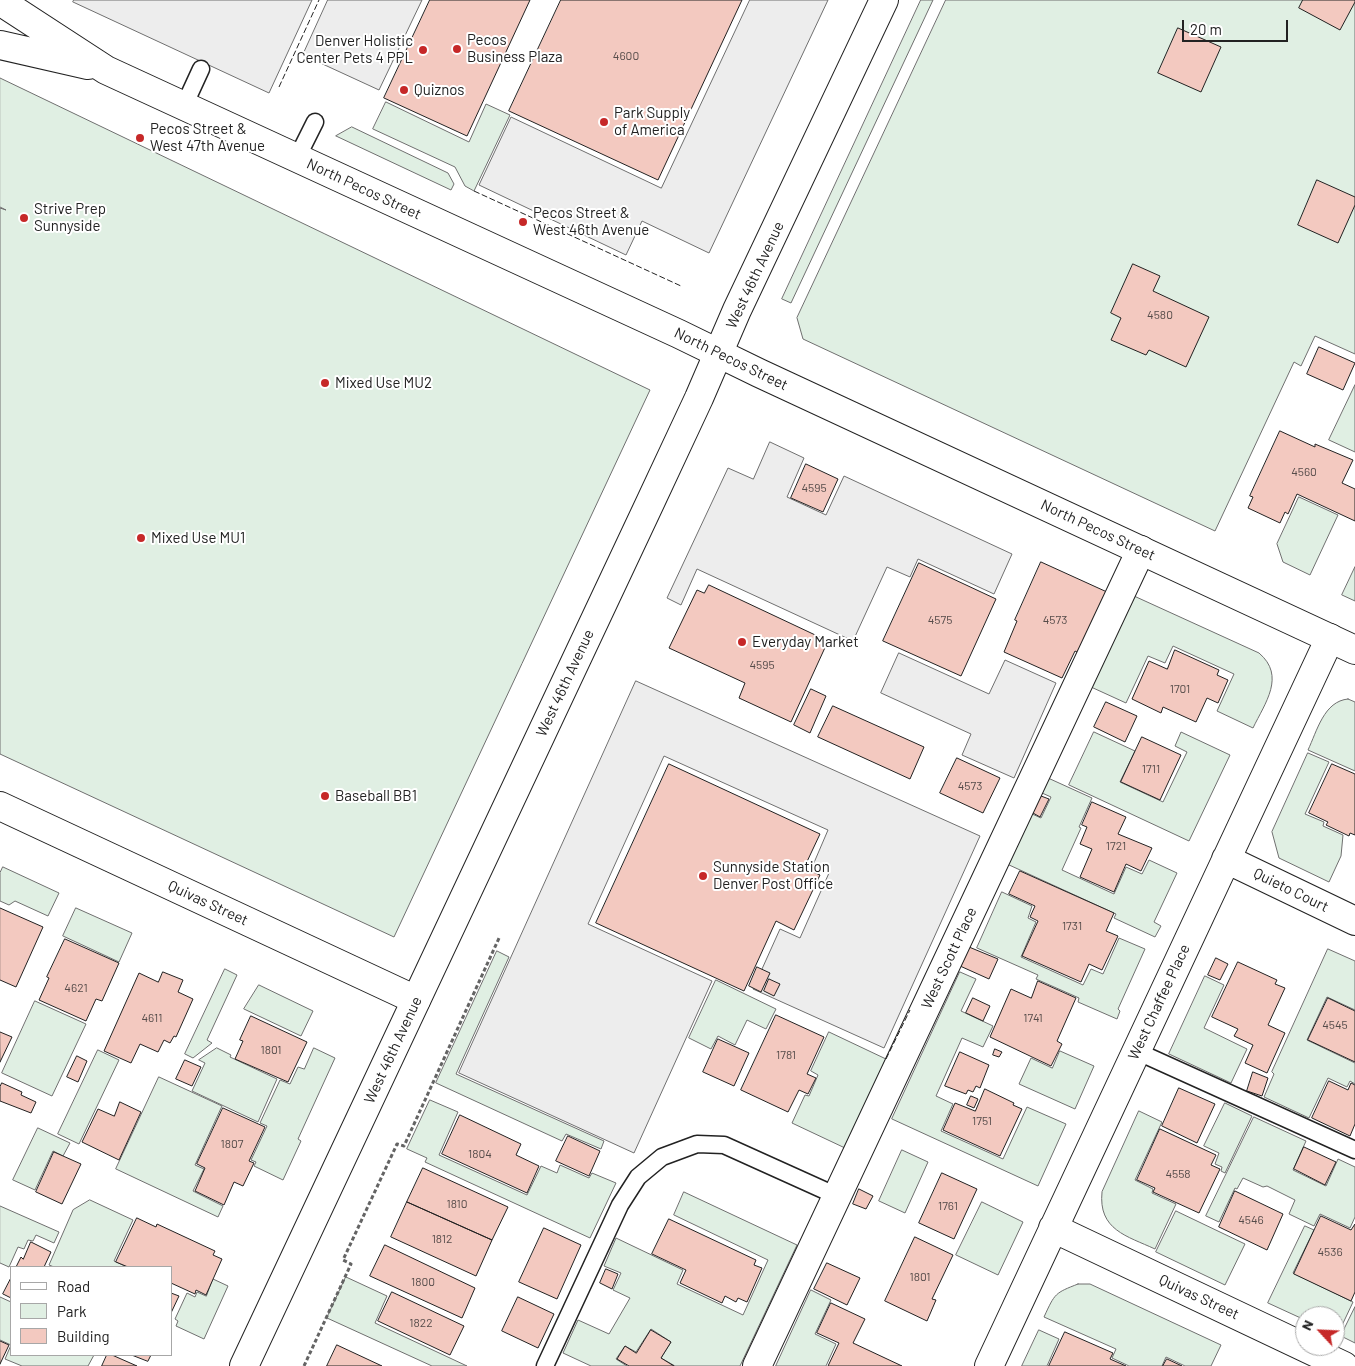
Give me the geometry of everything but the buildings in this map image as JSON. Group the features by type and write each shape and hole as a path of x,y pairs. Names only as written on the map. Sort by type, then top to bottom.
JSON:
{"street":[{"name":"West 46th Avenue","path":"244,1366 719,354 737,310 884,0"},
{"name":"North Pecos Street","path":"0,1 106,70 679,334 1355,650"},
{"name":"North Pecos Street","path":"0,45 106,70"},
{"name":"West Scott Place","path":"757,1366 1141,550"},
{"name":"West Chaffee Place","path":"989,1366 1330,638"},
{"name":"Quivas Street","path":"0,806 416,1000"},
{"name":"Quieto Court","path":"1226,859 1355,921"},
{"name":"Quivas Street","path":"1053,1228 1344,1366"}],"lane":[{"path":"184,106 201,68"},
{"path":"298,158 315,122"},
{"path":"1136,1051 1355,1150"},
{"path":"545,1366 620,1205 638,1176 662,1157 697,1144 724,1145 837,1196"}],"path":[{"path":"304,1366 351,1264 343,1260 397,1144 404,1146 500,936"}],"green space":[{"path":"921,0 933,0 791,303 782,299"},
{"path":"946,0 1355,0 1355,354 1315,336 1301,366 1294,362 1215,531 803,339 797,318"},
{"path":"0,78 650,390 394,937 0,754 0,208 6,210 0,207"},
{"path":"386,102 469,142 486,104 510,115 474,191 465,186 455,167 373,129"},
{"path":"352,127 448,173 454,184 451,190 336,136"},
{"path":"1355,385 1355,452 1329,440"},
{"path":"1299,497 1338,515 1310,575 1283,562 1277,544"},
{"path":"1355,567 1355,601 1342,595"},
{"path":"1134,596 1259,653 1267,662 1272,680 1271,690 1253,728 1217,711 1234,674 1173,646 1165,663 1148,656 1126,703 1091,687"},
{"path":"1348,699 1355,702 1355,771 1308,750 1318,726 1327,711 1340,701"},
{"path":"1094,732 1135,751 1120,782 1163,802 1187,752 1175,746 1181,732 1230,755 1189,841 1069,785"},
{"path":"1308,753 1329,762 1305,814 1324,822 1323,826 1343,835 1341,856 1329,882 1279,858 1272,832"},
{"path":"1048,778 1092,798 1062,870 1114,894 1126,867 1142,874 1149,860 1177,873 1154,922 1161,926 1155,937 1114,918 1116,914 1007,864 1030,813 1041,818 1051,797 1042,793"},
{"path":"3,867 59,893 48,916 15,901 9,905 0,901 0,873"},
{"path":"1002,892 1032,906 1028,918 1036,922 1021,957 1083,985 1091,969 1103,974 1119,938 1145,949 1118,1009 1120,1011 1117,1019 1078,1002 1079,998 1036,979 1038,975 977,948"},
{"path":"76,908 132,933 119,962 63,936"},
{"path":"1328,949 1355,961 1355,1010 1327,997 1307,1040 1355,1063 1355,1084 1350,1081 1347,1087 1328,1078 1309,1118 1264,1097 1274,1074 1272,1072"},
{"path":"497,951 509,957 456,1074 604,1141 601,1149 566,1134 562,1141 436,1083"},
{"path":"225,969 237,975 207,1040 212,1043 193,1058 185,1054"},
{"path":"960,972 976,979 961,1011 993,1026 983,1047 962,1038 936,1096 953,1104 941,1131 1003,1159 1027,1107 1066,1124 1038,1186 892,1119"},
{"path":"1205,976 1224,985 1204,1028 1247,1049 1231,1083 1169,1054"},
{"path":"716,980 776,1009 766,1029 747,1020 735,1045 718,1036 711,1049 689,1038"},
{"path":"259,985 313,1011 301,1036 244,1009"},
{"path":"35,1001 86,1024 52,1096 2,1073"},
{"path":"829,1032 886,1059 845,1148 792,1123 805,1095 809,1096 818,1075 811,1071"},
{"path":"217,1048 231,1055 230,1057 277,1079 258,1122 192,1091 205,1063 199,1060"},
{"path":"314,1048 335,1058 298,1139 301,1141 283,1180 254,1166 256,1162 251,1160 267,1126 260,1123 280,1080 290,1084 298,1067 304,1069"},
{"path":"98,1050 119,1060 79,1144 58,1134"},
{"path":"1060,1051 1094,1066 1075,1109 1019,1084 1031,1058 1052,1068"},
{"path":"159,1077 222,1106 195,1165 204,1169 193,1191 223,1206 218,1217 116,1169"},
{"path":"430,1100 458,1112 439,1155 527,1195 541,1166 557,1173 560,1165 589,1178 592,1173 616,1183 590,1238 425,1162 427,1158 407,1149"},
{"path":"1225,1103 1252,1116 1225,1173 1221,1171 1222,1167 1215,1164 1219,1153 1204,1146"},
{"path":"1139,1111 1162,1122 1135,1180 1153,1189 1152,1193 1176,1204 1155,1249 1116,1230 1105,1215 1102,1205 1102,1192"},
{"path":"1254,1117 1306,1141 1293,1170 1326,1186 1338,1159 1355,1167 1355,1217 1350,1228 1320,1214 1314,1226 1289,1214 1295,1200 1267,1186 1263,1187 1243,1178 1237,1189 1235,1188 1219,1222 1206,1216"},
{"path":"38,1128 70,1143 63,1156 53,1151 35,1190 13,1180"},
{"path":"902,1150 928,1162 905,1213 879,1201"},
{"path":"684,1192 797,1245 740,1366 675,1366 661,1358 671,1342 651,1329 636,1352 625,1346 616,1359 627,1366 591,1366 563,1353 578,1320 609,1334 630,1298 613,1290 621,1273 604,1266 616,1238 683,1270 677,1284 743,1315 768,1260 674,1215"},
{"path":"90,1200 133,1220 114,1261 125,1266 49,1265 73,1210"},
{"path":"982,1202 1023,1222 998,1275 956,1255"},
{"path":"0,1206 59,1232 54,1243 36,1235 33,1241 28,1240 24,1249 18,1247 9,1267 0,1263"},
{"path":"1176,1211 1245,1244 1225,1285 1156,1252"},
{"path":"1305,1226 1314,1230 1293,1273 1353,1302 1345,1319 1345,1306 1295,1306 1295,1315 1268,1303"},
{"path":"346,1277 387,1296 375,1323 467,1366 432,1366 327,1318"},
{"path":"213,1279 228,1286 204,1339 176,1326 178,1321 175,1319 187,1293 195,1297 197,1292 206,1296"},
{"path":"1078,1284 1090,1284 1221,1345 1211,1366 1185,1366 1166,1357 1162,1366 1129,1366 1112,1358 1116,1349 1044,1317 1056,1295"},
{"path":"811,1290 831,1300 815,1334 836,1344 826,1366 776,1366"},
{"path":"0,1297 10,1302 10,1345 0,1340"},
{"path":"1355,1307 1355,1343 1345,1338 1345,1328"},
{"path":"1039,1330 1059,1339 1047,1366 1022,1366"},
{"path":"10,1347 10,1356 93,1356 88,1366 22,1366 5,1359"}],"shaded area":[{"path":"74,0 312,0 269,93 73,2"},
{"path":"328,0 422,0 379,90 303,55"},
{"path":"750,0 828,0 709,253 642,221 626,255 479,185 511,117 661,188"},
{"path":"770,442 804,458 787,497 826,515 844,476 1012,554 994,594 918,559 910,577 887,567 853,641 697,569 681,605 667,598 728,468 753,479"},
{"path":"899,653 989,694 1005,660 1056,683 1014,778 962,755 971,734 881,693"},
{"path":"636,681 980,836 884,1048 753,989 780,929 800,938 829,873 813,865 828,830 664,756 588,924 712,981 634,1153 459,1073"}],"fence":[{"path":"279,87 319,0"},
{"path":"474,191 681,286"},
{"path":"886,1059 910,1010"}],"place":[{"name":"Pecos Business Plaza","path":"457,49"},
{"name":"Denver Holistic Center Pets 4 PPL","path":"423,50"},
{"name":"Quiznos","path":"404,90"},
{"name":"Park Supply of America","path":"604,122"},
{"name":"Pecos Street & West 47th Avenue","path":"140,138"},
{"name":"Strive Prep Sunnyside","path":"24,218"},
{"name":"Pecos Street & West 46th Avenue","path":"523,222"},
{"name":"Mixed Use MU2","path":"325,383"},
{"name":"Mixed Use MU1","path":"141,538"},
{"name":"Everyday Market","path":"742,642"},
{"name":"Baseball BB1","path":"325,796"},
{"name":"Sunnyside Station Denver Post Office","path":"703,876"}]}
